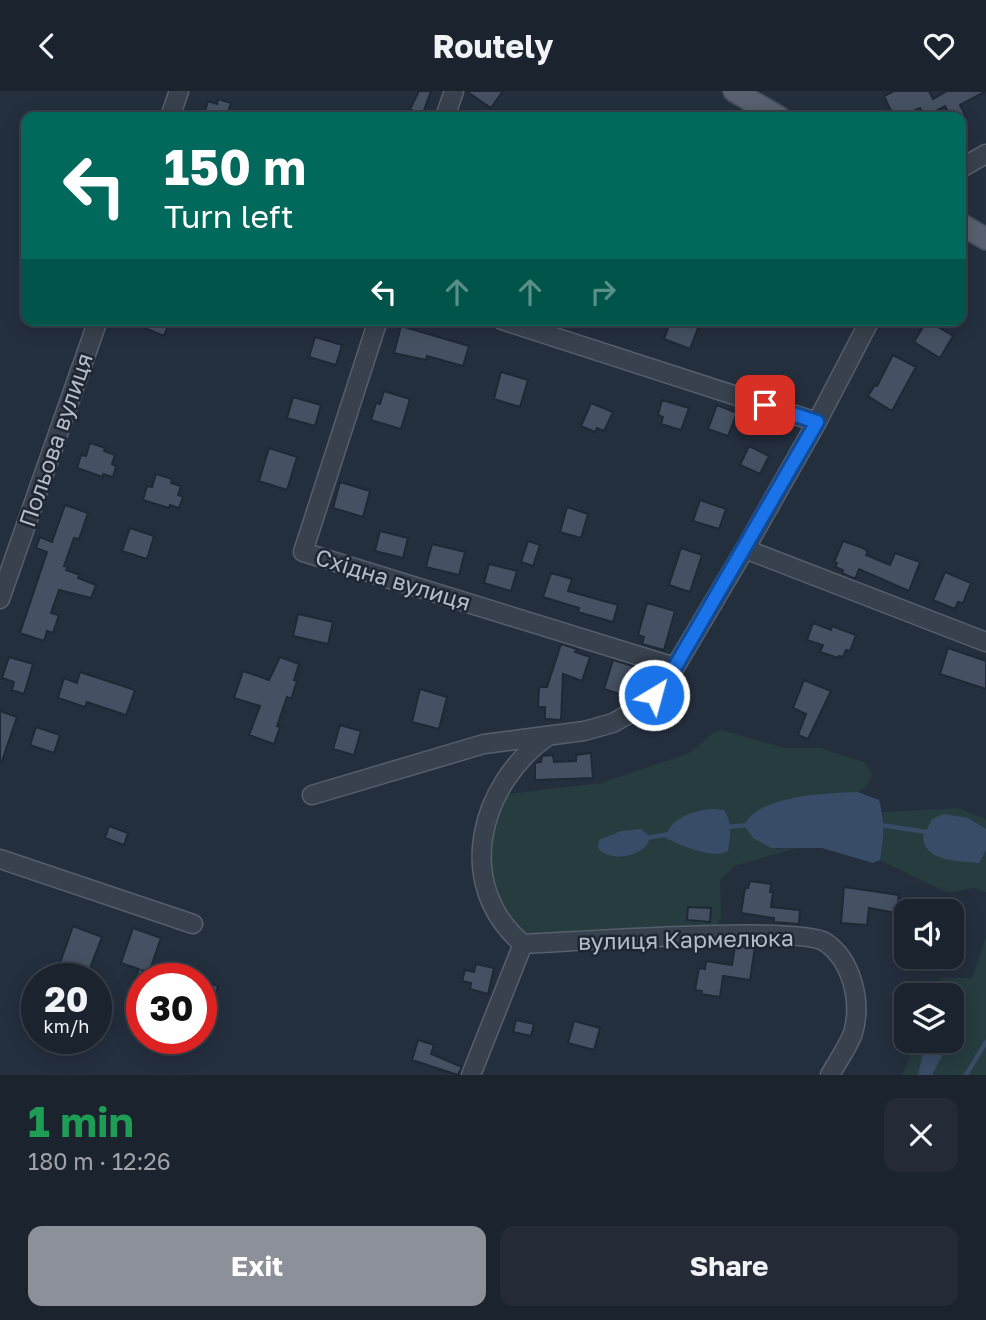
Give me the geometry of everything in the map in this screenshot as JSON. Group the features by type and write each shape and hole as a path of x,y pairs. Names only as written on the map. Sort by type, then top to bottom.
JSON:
{"main road":[{"path":"734,91 770,112"},
{"path":"966,227 986,239"}],"street":[{"path":"172,112 179,91"},
{"path":"447,112 454,91"},
{"path":"966,165 986,154"},
{"name":"Польова вулиця","path":"0,599 96,326"},
{"name":"Східна вулиця","path":"376,326 303,552 675,667"},
{"path":"521,326 817,422"},
{"path":"312,795 484,744 584,731 612,723 634,712 654,695 675,667 817,422 867,326"},
{"path":"745,549 986,642"},
{"path":"471,1075 523,944 507,930 489,896 481,862 481,845 489,812 503,782 530,749 548,736"},
{"path":"0,859 193,923"},
{"name":"вулиця Кармелюка","path":"523,944 772,934 822,940 840,955 857,995 853,1032 830,1075"}],"green space":[{"path":"721,730 785,748 820,748 864,762 872,773 867,784 858,792 764,814 777,849 801,847 734,866 720,881 721,919 716,925 682,938 523,944 507,930 481,845 507,794 601,783 690,753 713,733"},
{"path":"958,808 986,819 986,892 973,888 948,893 880,860 883,846 883,812"},
{"path":"986,937 986,1075 902,1075 911,1053 964,1053 964,983 939,983 941,978 972,978"}],"water":[{"path":"858,792 879,800 881,807 883,830 880,860 873,863 822,848 771,848 753,838 744,825 764,807 779,802 813,795"},
{"path":"724,810 729,820 728,851 705,853 665,838 677,820 698,811"},
{"path":"944,814 968,818 986,829 986,850 979,863 936,856 925,845 923,837 932,819"},
{"path":"641,829 650,837 647,844 635,853 627,856 610,855 598,848 599,840 621,831"},
{"path":"923,1053 944,1053 932,1075 918,1075"}],"building":[{"path":"419,91 431,91 423,112 410,109"},
{"path":"466,91 503,91 491,108"},
{"path":"894,91 929,91 933,99 947,91 986,91 960,105 964,112 948,112 945,106 934,112 922,112 920,108 911,112 892,112 884,96"},
{"path":"218,99 231,103 228,112 205,112 208,101 217,104"},
{"path":"140,326 168,326 164,336"},
{"path":"401,326 469,346 463,366 427,356 426,360 394,353"},
{"path":"669,326 699,326 690,349 664,339"},
{"path":"923,326 937,326 953,336 940,358 914,342"},
{"path":"315,337 342,345 336,365 309,357"},
{"path":"893,355 916,367 892,411 868,396 875,385 877,386"},
{"path":"501,372 528,380 520,407 494,399"},
{"path":"384,391 410,399 401,429 371,420 376,403 380,404"},
{"path":"293,397 321,405 315,426 287,418"},
{"path":"662,400 689,408 681,430 661,424 663,417 658,415"},
{"path":"591,403 613,412 604,431 597,428 595,432 581,426"},
{"path":"717,405 737,413 728,436 708,429"},
{"path":"90,443 115,455 112,464 116,466 113,477 103,474 103,477 77,468 81,455 86,456"},
{"path":"749,446 769,456 760,474 740,465"},
{"path":"269,448 297,457 287,490 259,481"},
{"path":"156,474 172,479 171,483 181,486 178,495 183,497 179,508 170,505 169,508 143,500 147,486 152,487"},
{"path":"340,482 370,491 363,517 333,508"},
{"path":"700,500 726,509 719,529 693,521"},
{"path":"65,505 88,513 79,539 74,538 64,566 68,567 66,570 80,575 78,578 96,585 91,598 59,590 51,613 59,615 53,633 47,631 44,641 20,633 47,552 36,548 40,537 52,542"},
{"path":"567,507 588,514 581,538 560,532"},
{"path":"130,528 154,536 147,559 122,551"},
{"path":"380,531 408,538 403,558 375,551"},
{"path":"528,541 540,545 533,566 521,562"},
{"path":"843,541 863,548 868,552 866,555 890,565 895,553 920,562 909,591 859,569 855,579 842,573 843,570 835,567 837,563 834,562"},
{"path":"432,544 465,552 459,575 426,567"},
{"path":"681,548 702,555 690,592 669,585"},
{"path":"489,564 517,571 511,591 484,583"},
{"path":"945,572 971,583 963,603 958,602 955,609 933,600"},
{"path":"551,573 572,579 568,591 618,605 613,622 578,612 579,608 543,597"},
{"path":"647,603 675,611 664,650 642,644 644,637 638,635"},
{"path":"298,614 333,622 328,644 293,636"},
{"path":"813,623 831,630 832,626 856,635 850,651 846,650 843,657 838,658 820,652 823,645 807,640"},
{"path":"561,644 590,657 582,681 563,674 561,720 545,719 545,707 538,707 539,687 547,687"},
{"path":"948,648 986,661 986,689 940,674"},
{"path":"9,657 33,664 24,694 12,690 14,682 2,678"},
{"path":"280,657 299,664 294,680 297,681 291,699 287,697 274,744 249,735 260,706 234,698 243,671 269,680"},
{"path":"613,660 633,666 629,678 638,681 632,698 604,689"},
{"path":"80,672 135,690 126,715 87,702 85,707 58,698 64,678 77,683"},
{"path":"804,680 831,691 808,739 798,735 806,714 793,708"},
{"path":"420,689 447,697 439,729 412,722"},
{"path":"0,711 17,717 2,761 0,761"},
{"path":"340,725 361,731 354,755 333,749"},
{"path":"36,727 60,735 54,753 30,745"},
{"path":"591,753 593,778 535,780 535,763 541,762 542,756 553,755 554,762 576,761 576,755"},
{"path":"109,826 128,833 124,845 105,838"},
{"path":"750,881 771,884 771,907 800,910 799,924 774,922 774,918 741,913 745,888 748,888"},
{"path":"844,887 899,895 898,899 894,899 894,913 869,908 867,925 841,923"},
{"path":"688,907 711,908 710,922 687,920"},
{"path":"73,926 102,937 92,963 60,963"},
{"path":"133,928 161,938 152,963 121,963"},
{"path":"735,946 755,947 750,980 723,976 720,997 701,994 702,991 695,990 699,968 705,969 706,961 732,965"},
{"path":"476,964 494,968 488,994 470,989 471,983 462,981 465,970 474,972"},
{"path":"516,1020 534,1024 531,1036 513,1032"},
{"path":"574,1021 600,1028 594,1050 568,1043"},
{"path":"418,1040 434,1045 431,1054 462,1067 458,1075 412,1060"}],"waterway":[{"path":"726,827 749,825"},
{"path":"880,825 934,833"},
{"path":"647,838 669,834"},
{"path":"966,1075 986,1042"}],"route":[{"path":"654,695 675,667 817,422 765,405"}]}
